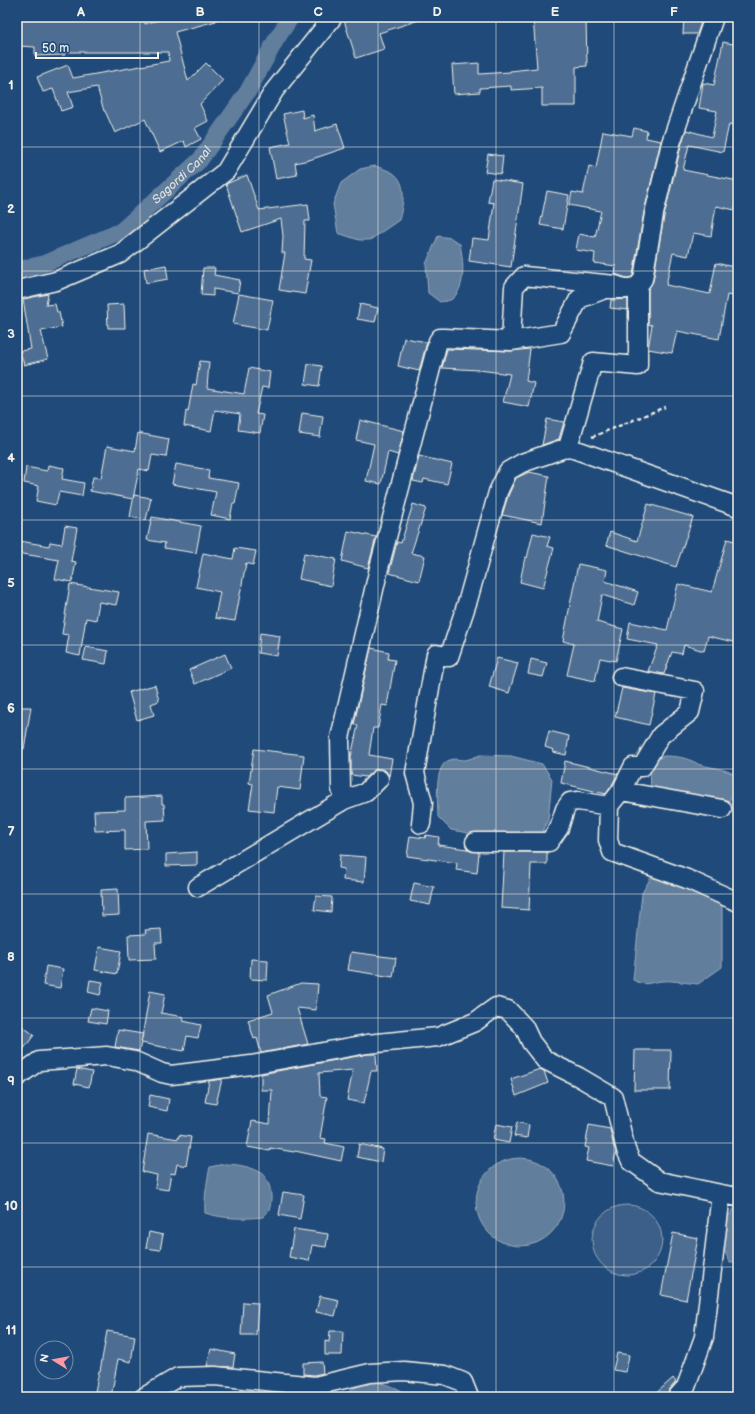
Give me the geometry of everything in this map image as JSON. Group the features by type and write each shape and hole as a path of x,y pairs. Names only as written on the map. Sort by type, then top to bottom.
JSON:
{"street":[{"path":"17,290 56,281 120,254 226,172 274,91 333,17"},
{"path":"344,800 341,789 340,738 379,568 438,341 440,338 444,338 511,341 561,333 580,299 605,289 632,288 643,280 654,214 671,143 714,17"},
{"path":"511,341 514,287 524,276 609,284 632,288"},
{"path":"568,447 593,362 638,366 632,288"},
{"path":"421,824 423,803 415,774 436,654 449,657 468,600 498,492 508,471 522,463 568,447 738,507"},
{"path":"621,677 695,691 690,712 661,735 642,766 633,767 621,791 609,806 608,840 612,852 687,879 738,902"},
{"path":"198,887 344,800 366,792 379,779"},
{"path":"621,791 722,809"},
{"path":"475,842 549,842 559,828 565,808 570,802 578,801 609,806"},
{"path":"17,1077 39,1061 107,1056 135,1061 162,1073 171,1075 251,1065 367,1044 438,1037 476,1022 496,1007 508,1010 524,1027 531,1042 545,1060 579,1077 613,1097 626,1150 631,1160 660,1180 729,1196 704,1337 686,1387 677,1397"},
{"path":"144,1397 178,1377 215,1376 315,1386 370,1373 404,1371 444,1375 463,1382 469,1397"}],"path":[{"path":"568,447 665,407"}],"shaded area":[{"path":"375,166 393,173 401,182 403,188 403,201 399,220 370,240 359,240 338,233 333,204 341,183 360,169"},
{"path":"438,236 451,238 460,244 463,265 462,281 457,294 451,300 440,302 428,293 426,264"},
{"path":"480,755 511,756 542,764 552,779 548,820 540,838 468,833 451,830 438,817 437,794 439,776 445,763 452,759 465,760"},
{"path":"664,756 693,761 700,765 723,770 735,775 734,790 728,803 651,791 650,768 654,760"},
{"path":"653,874 687,887 722,905 722,967 698,984 666,981 645,984 633,980 642,893"},
{"path":"520,1158 537,1161 551,1171 561,1185 564,1202 561,1219 551,1233 537,1243 520,1246 503,1243 489,1233 479,1219 476,1202 479,1185 489,1171 503,1161"},
{"path":"224,1164 250,1168 258,1171 265,1177 270,1187 271,1202 269,1210 263,1217 234,1218 205,1213 206,1190 210,1167"},
{"path":"627,1205 640,1208 652,1215 659,1227 662,1240 659,1253 652,1265 640,1272 627,1275 614,1272 602,1265 595,1253 592,1240 595,1227 602,1215 614,1208"},
{"path":"736,1206 738,1206 738,1262 730,1262 723,1248 726,1220"},
{"path":"377,1382 390,1385 408,1397 342,1397 358,1386"}],"building":[{"path":"20,17 144,17 145,24 169,17 215,17 216,21 175,32 188,81 206,63 223,80 200,104 208,121 195,128 201,139 186,147 184,141 160,152 145,119 115,133 104,111 97,87 68,92 73,107 61,111 53,89 43,92 37,77 68,65 73,78 169,61 168,52 64,52 65,55 35,56 35,47 19,46"},
{"path":"343,17 421,17 422,19 379,33 384,49 356,58"},
{"path":"533,17 586,17 587,66 576,67 576,106 542,106 542,88 511,90 511,86 480,88 480,92 454,94 452,65 479,63 479,74 510,72 537,68"},
{"path":"684,17 703,17 697,34 683,34"},
{"path":"723,42 738,45 738,125 729,124 723,152 689,145 683,170 738,181 738,193 735,210 716,206 711,236 693,233 688,256 673,253 666,285 710,294 716,263 738,268 738,297 727,295 719,339 677,331 672,353 648,349 652,325 648,324 648,289 653,281 664,216 681,146 686,130 712,137 717,111 699,108 703,83 714,85"},
{"path":"302,110 303,118 313,115 315,131 337,124 345,148 295,163 297,175 276,179 270,147 290,143 283,114"},
{"path":"634,128 647,131 646,138 661,141 644,212 633,275 632,277 627,278 615,274 616,266 594,263 595,253 576,250 579,234 595,237 601,211 569,205 572,192 583,194 589,166 596,168 603,131 632,136"},
{"path":"488,154 503,156 501,174 485,172"},
{"path":"247,175 259,210 308,204 310,221 305,221 304,259 311,260 305,294 279,290 285,253 282,253 283,236 281,219 242,232 226,184"},
{"path":"492,179 523,184 511,267 469,261 472,238 489,240 494,203 488,202"},
{"path":"547,191 569,195 563,229 540,225"},
{"path":"166,265 168,279 146,283 144,269"},
{"path":"203,268 215,268 214,275 240,280 238,293 213,289 213,296 201,295"},
{"path":"48,294 46,305 55,304 57,312 59,312 62,327 41,331 48,359 24,365 20,351 31,349 23,299"},
{"path":"239,294 273,300 267,330 233,324"},
{"path":"628,299 628,310 610,308 611,300"},
{"path":"124,304 125,328 108,328 107,305"},
{"path":"360,304 378,308 375,322 357,319"},
{"path":"404,338 427,342 419,371 398,366"},
{"path":"447,349 511,351 530,349 526,381 534,383 529,407 503,402 510,374 479,370 442,368"},
{"path":"200,361 209,362 207,388 244,394 249,368 270,372 268,388 262,387 256,414 263,415 260,433 238,430 240,414 215,410 211,431 184,426 193,384 196,385"},
{"path":"308,364 322,366 319,386 305,384"},
{"path":"302,413 323,416 320,437 299,434"},
{"path":"547,419 564,422 559,439 542,445"},
{"path":"360,420 404,431 398,455 388,452 381,484 366,481 374,444 356,440"},
{"path":"138,433 169,439 166,457 152,455 149,471 139,469 133,499 90,491 93,477 101,478 107,446 135,451"},
{"path":"419,456 452,464 447,484 424,479 423,483 413,481"},
{"path":"176,464 209,470 208,478 239,483 235,504 233,503 230,519 211,515 216,492 172,484"},
{"path":"48,465 64,468 62,479 84,483 82,496 59,492 56,505 36,501 39,486 24,483 26,467 47,471"},
{"path":"529,472 549,476 542,523 502,515 516,478"},
{"path":"134,495 151,498 146,520 130,517"},
{"path":"413,504 426,508 411,553 425,556 419,581 389,573 397,542 401,543"},
{"path":"648,504 693,517 676,567 606,545 610,532 637,541"},
{"path":"152,517 201,526 196,553 164,548 165,543 147,540"},
{"path":"65,526 77,528 71,561 76,562 72,582 55,579 59,560 17,553 20,541 49,546 50,542 62,544"},
{"path":"348,531 376,537 368,568 342,561"},
{"path":"533,533 550,537 547,546 554,548 543,588 520,582 525,557 527,558"},
{"path":"727,539 738,542 738,643 708,636 704,651 684,645 682,654 672,652 664,674 648,671 658,645 627,639 630,622 667,630 678,584 712,592"},
{"path":"235,548 256,551 253,565 246,563 235,621 215,618 220,592 196,587 203,553 233,559"},
{"path":"304,553 336,559 331,586 299,579"},
{"path":"578,564 607,570 605,581 638,592 634,605 602,595 597,622 623,629 616,661 600,658 595,681 567,675 574,644 563,641"},
{"path":"70,584 119,592 116,605 99,602 96,620 86,618 80,656 66,653 69,635 62,634"},
{"path":"260,633 280,636 277,656 258,653"},
{"path":"86,647 108,651 106,664 83,660"},
{"path":"371,648 389,652 388,659 395,660 387,706 382,705 378,728 373,728 369,755 392,759 389,776 386,771 381,769 376,769 366,777 351,775 351,757 358,725 354,724"},
{"path":"225,654 231,668 195,684 189,670"},
{"path":"497,658 518,663 509,693 489,687"},
{"path":"531,659 547,663 543,677 528,674"},
{"path":"155,685 159,701 151,704 154,715 137,720 129,692"},
{"path":"622,688 656,694 649,725 615,717"},
{"path":"17,707 31,707 24,749 17,749"},
{"path":"549,731 569,736 566,755 553,752 554,750 545,747"},
{"path":"254,749 304,755 300,790 277,787 274,812 249,809 253,784 249,783"},
{"path":"565,761 618,774 606,794 561,783"},
{"path":"162,796 165,820 146,821 147,849 125,850 125,830 95,831 94,811 125,810 125,798"},
{"path":"426,835 439,837 438,845 479,852 477,873 456,870 457,863 407,856 410,836 425,838"},
{"path":"197,852 197,865 166,866 166,854"},
{"path":"504,852 547,852 547,864 531,864 529,910 501,908"},
{"path":"340,855 366,857 364,882 343,880 344,869 339,868"},
{"path":"414,883 434,887 430,905 410,901"},
{"path":"118,889 119,915 102,916 101,890"},
{"path":"316,896 332,897 331,912 314,910"},
{"path":"161,929 162,943 155,943 156,959 129,960 128,935 146,934 145,930"},
{"path":"99,947 121,951 117,974 95,970"},
{"path":"351,952 396,958 393,977 348,970"},
{"path":"251,959 268,960 267,980 250,979"},
{"path":"46,966 63,969 60,988 43,985"},
{"path":"90,980 103,982 100,995 88,992"},
{"path":"301,983 318,984 316,1010 297,1008 308,1044 261,1053 257,1038 254,1039 248,1020 273,1012 268,995"},
{"path":"150,991 165,994 161,1013 184,1017 183,1021 201,1025 198,1038 187,1036 184,1051 141,1043"},
{"path":"91,1008 108,1011 106,1024 88,1021"},
{"path":"17,1022 34,1035 17,1058"},
{"path":"118,1030 143,1034 139,1051 115,1047"},
{"path":"635,1050 671,1050 670,1090 634,1090"},
{"path":"368,1054 376,1054 377,1071 371,1071 364,1103 347,1100 353,1070 319,1073 320,1096 327,1097 320,1138 326,1139 325,1143 344,1147 341,1161 295,1151 270,1148 270,1151 247,1147 252,1121 270,1124 272,1090 261,1090 261,1074"},
{"path":"77,1069 92,1072 89,1087 74,1084"},
{"path":"540,1069 544,1071 548,1083 516,1096 511,1079"},
{"path":"222,1079 216,1104 205,1102 209,1081"},
{"path":"150,1095 169,1099 167,1111 148,1107"},
{"path":"517,1122 529,1125 527,1138 514,1136"},
{"path":"496,1124 512,1127 509,1143 493,1140"},
{"path":"589,1125 610,1129 613,1146 616,1152 613,1166 586,1161 589,1148 585,1147"},
{"path":"148,1134 178,1139 179,1135 191,1137 186,1166 177,1164 175,1174 171,1173 168,1190 155,1188 157,1175 142,1172"},
{"path":"359,1144 383,1149 381,1162 357,1157"},
{"path":"283,1192 304,1195 300,1219 279,1215"},
{"path":"294,1229 328,1234 326,1247 312,1245 309,1261 289,1257"},
{"path":"149,1232 163,1235 160,1250 146,1248"},
{"path":"673,1233 698,1238 686,1300 661,1295"},
{"path":"320,1296 339,1300 335,1316 316,1312"},
{"path":"243,1302 258,1303 256,1335 241,1335"},
{"path":"107,1331 135,1336 131,1362 118,1359 111,1397 94,1397 100,1371"},
{"path":"330,1331 343,1331 342,1355 325,1355 325,1341 329,1342"},
{"path":"211,1349 235,1354 233,1367 207,1366"},
{"path":"617,1353 629,1355 626,1372 613,1370"},
{"path":"322,1362 323,1373 314,1375 303,1374 303,1363"},
{"path":"673,1378 676,1382 669,1390 667,1397 652,1397"}],"waterway":[{"name":"Sagordi Canal","path":"17,270 43,264 121,231 200,160 248,91 277,38 291,17"}]}
